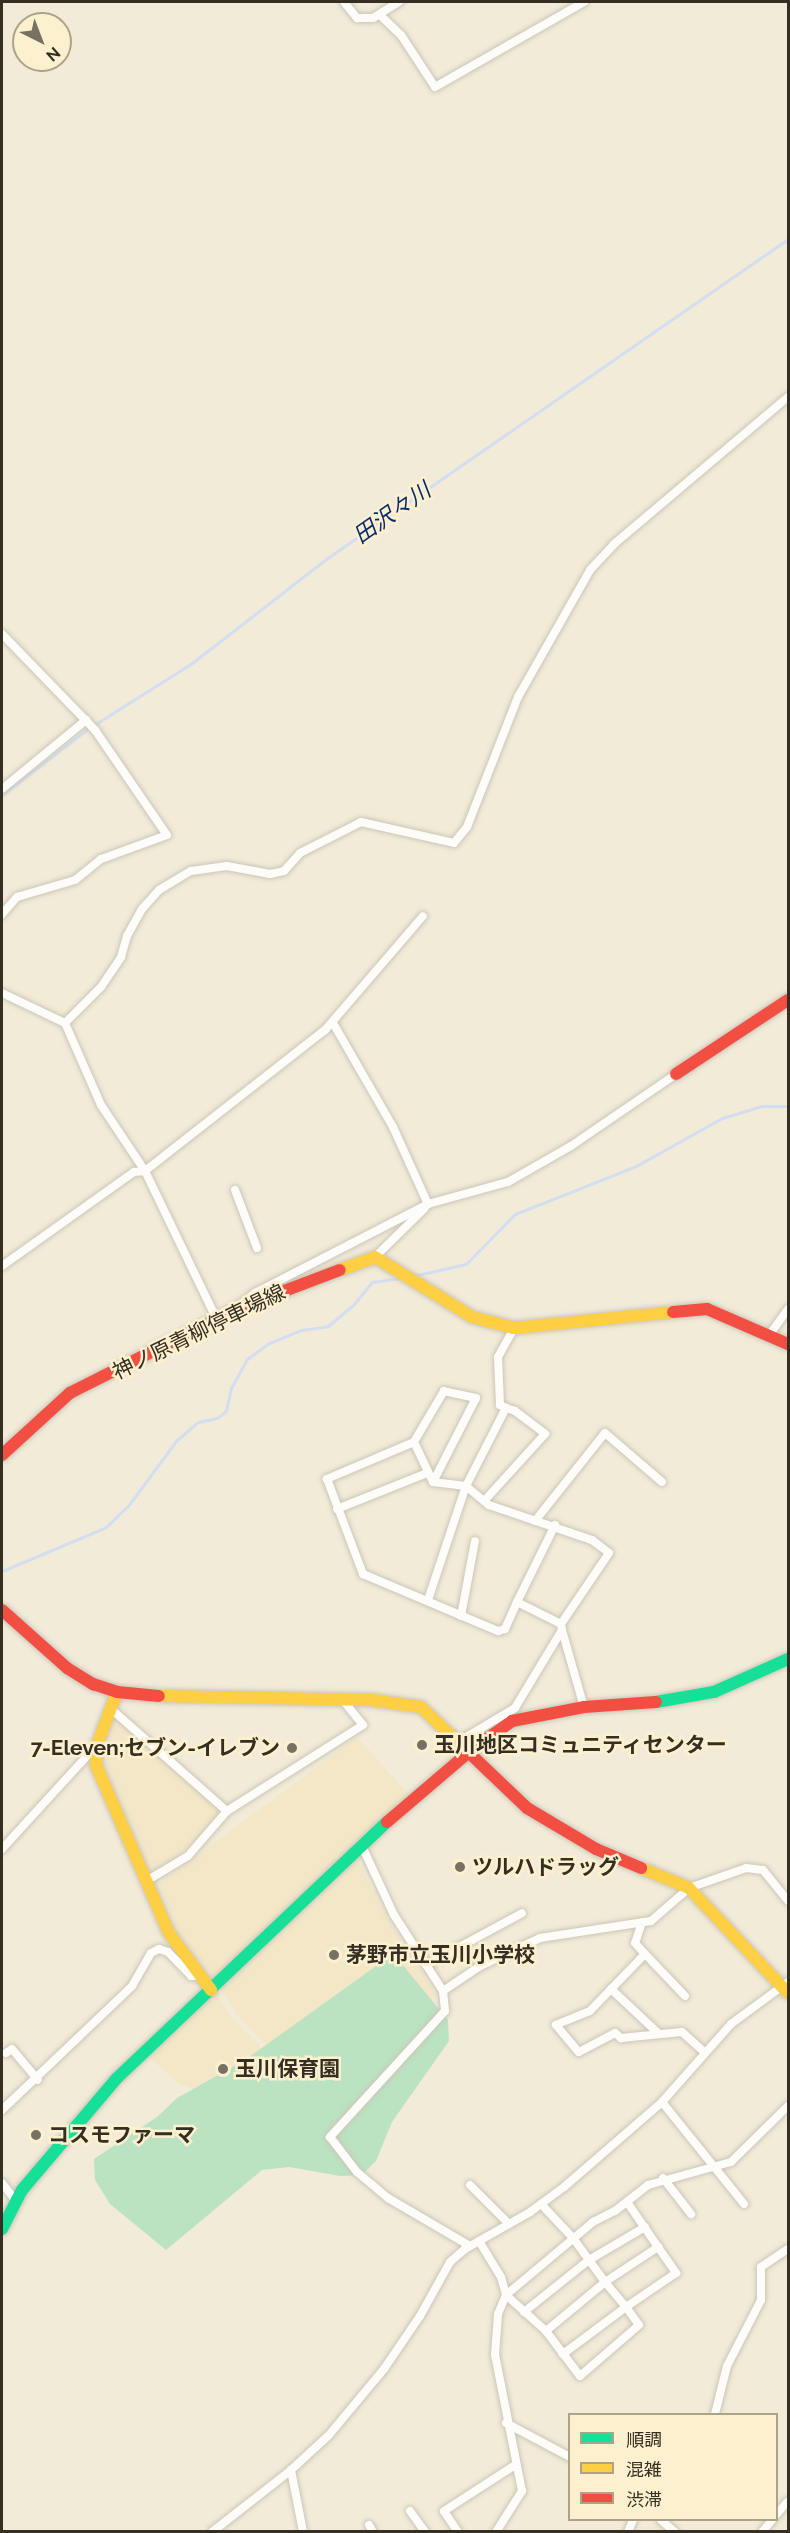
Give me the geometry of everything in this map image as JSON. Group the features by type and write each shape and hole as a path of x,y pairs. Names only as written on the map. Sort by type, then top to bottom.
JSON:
{"street":[{"path":"344,2 357,18 381,16 399,2"},
{"path":"381,16 400,35 435,87 584,2"},
{"path":"65,1023 101,987 121,957 127,936 142,909 159,890 191,871 227,866 270,874 284,871 300,853 361,822 454,843 467,827 518,697 590,570 614,544 789,397"},
{"path":"2,634 95,730 167,835 101,859 75,880 17,897 2,914"},
{"path":"2,789 87,722"},
{"path":"2,1266 134,1172 145,1171 251,1091 333,1023 392,948 423,916"},
{"path":"2,993 65,1023 101,1105 145,1171 217,1320"},
{"path":"234,1310 255,1293 428,1204 508,1182 571,1146 789,1000"},
{"path":"333,1023 393,1127 428,1204"},
{"path":"235,1190 257,1248"},
{"path":"428,1204 375,1257 472,1317 514,1328 707,1309 789,1344"},
{"name":"神ノ原青柳停車場線","path":"2,1455 70,1393 234,1310 375,1257"},
{"path":"770,1334 789,1309"},
{"path":"485,1500 545,1434 500,1405 498,1357 514,1328"},
{"path":"433,1482 476,1398 444,1391 414,1442 327,1479 363,1574 498,1631 505,1629 555,1525"},
{"path":"428,1600 466,1486 506,1408"},
{"path":"535,1521 605,1433 662,1482"},
{"path":"414,1442 433,1482 466,1486 485,1500 535,1521 555,1525 592,1540 609,1553 561,1627 515,1708 458,1742"},
{"path":"337,1509 427,1473"},
{"path":"461,1616 475,1541"},
{"path":"518,1602 561,1627 584,1707"},
{"path":"2,1610 67,1668 93,1684 117,1692 179,1698 399,1701 421,1707 527,1808 596,1849 689,1888 786,1987 738,2018 704,2052 662,2102 541,2204 470,2246 442,2271 420,2316 364,2394 291,2470 222,2529 212,2532"},
{"path":"2,2229 16,2201 69,2131 116,2079 361,1844 470,1752 512,1721 584,1707 623,1707 714,1692 789,1659"},
{"path":"117,1692 97,1745 96,1765 169,1934 211,1990"},
{"path":"153,1877 188,1856 227,1811 363,1725 344,1700"},
{"path":"110,1708 227,1811"},
{"path":"2,1849 97,1745"},
{"path":"361,1844 394,1915 443,1991 445,2011 330,2137 357,2172 388,2198 470,2246"},
{"path":"443,1991 480,1966 540,1938 642,1922 663,1914 689,1888 756,1867 763,1870 789,1901"},
{"path":"426,1965 522,1913"},
{"path":"642,1922 635,1943 685,1996"},
{"path":"2,2110 38,2080 132,1986 151,1953 159,1949 168,1952 191,1976 199,1976"},
{"path":"645,1954 590,2011 556,2025 579,2052 615,2033 621,2038 682,2032 704,2052"},
{"path":"612,1989 658,2033"},
{"path":"6,2054 12,2049 38,2080"},
{"path":"662,2102 744,2204"},
{"path":"506,2295 573,2238 663,2178 730,2162 789,2106"},
{"path":"663,2178 691,2214"},
{"path":"2,2183 16,2201"},
{"path":"471,2185 509,2224"},
{"path":"564,2354 676,2273 627,2202"},
{"path":"506,2295 546,2331 580,2376 639,2325 573,2238 541,2204"},
{"path":"524,2312 589,2260 645,2227"},
{"path":"479,2241 501,2277 506,2295 495,2335 506,2423 522,2492 496,2532"},
{"path":"546,2331 605,2282 658,2247"},
{"path":"715,2413 727,2366 761,2300 761,2267 789,2249"},
{"path":"506,2423 568,2456"},
{"path":"458,2532 444,2511 515,2465"},
{"path":"291,2470 303,2532"},
{"path":"778,2514 789,2501"},
{"path":"410,2511 425,2532"},
{"path":"662,2521 675,2532"}],"shaded area":[{"path":"115,1717 226,1816 152,1876 110,1784 102,1754"},
{"name":"茅野市立玉川小学校","path":"357,1737 410,1796 215,1980 177,1930 159,1884"},
{"name":"茅野市立玉川小学校","path":"357,1859 389,1921 436,1995 342,2107 318,2098 236,2014 222,1989"},
{"name":"玉川保育園","path":"215,1991 231,2017 334,2120 224,2099 179,2084 147,2055"}],"green space":[{"path":"390,1956 402,1964 448,2020 449,2041 392,2122 376,2161 362,2175 340,2176 289,2167 262,2170 166,2250 110,2204 95,2180 94,2159 157,2117 177,2098 245,2060"}],"waterway":[{"name":"田沢々川","path":"2,795 86,730 192,663 326,559 788,239"},
{"path":"413,1276 466,1264 515,1214 636,1166 722,1118 762,1106 788,1106"},
{"path":"2,1571 106,1527 128,1506 176,1441 198,1422 217,1418 226,1411 231,1388 247,1359 269,1343 301,1330 328,1326 354,1304 372,1282 401,1278"}],"traffic: fast":[{"path":"656,1702 714,1692 788,1659"},
{"path":"2,2229 22,2190 116,2079 387,1822"}],"traffic: slow":[{"path":"340,1270 375,1257 472,1317 514,1328 673,1312"},
{"path":"117,1692 97,1745 96,1765 169,1933 211,1990"},
{"path":"159,1696 371,1700 421,1707 462,1746"},
{"path":"641,1868 689,1888 788,1993"}],"traffic: jam":[{"path":"676,1074 788,1000"},
{"path":"2,1455 70,1393 234,1310 340,1270"},
{"path":"673,1312 707,1309 788,1344"},
{"path":"2,1610 67,1668 93,1684 117,1692 159,1696"},
{"path":"387,1822 470,1751 512,1721 584,1707 656,1702"},
{"path":"462,1746 527,1808 596,1849 641,1868"}],"place":[{"name":"玉川地区コミュニティセンター","path":"422,1745"},
{"name":"7-Eleven;セブン-イレブン","path":"292,1748"},
{"name":"ツルハドラッグ","path":"460,1867"},
{"name":"茅野市立玉川小学校","path":"334,1955"},
{"name":"玉川保育園","path":"223,2069"},
{"name":"コスモファーマ","path":"36,2135"}]}
